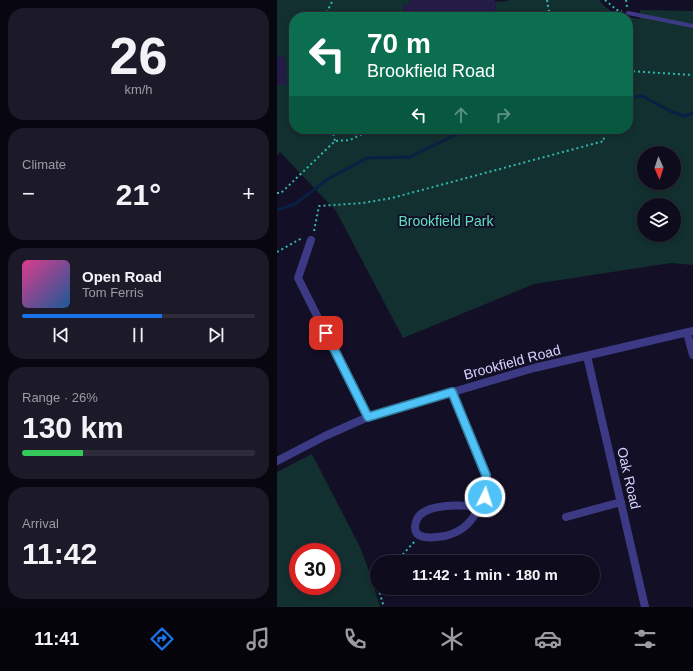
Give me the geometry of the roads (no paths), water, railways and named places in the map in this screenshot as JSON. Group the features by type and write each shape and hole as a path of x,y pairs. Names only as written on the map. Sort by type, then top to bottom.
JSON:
{"street":[{"path":"311,240 297,278 368,417"},
{"path":"690,332 693,355"},
{"name":"Brookfield Road","path":"277,461 325,436 368,417 534,368 690,332"},
{"name":"Oak Road","path":"587,356 645,607"},
{"path":"452,392 486,475 485,497 469,524 453,534 440,537 423,538 417,534 414,528 416,519 425,512 435,508 452,505 479,507"},
{"path":"566,517 621,502"}],"lane":[{"path":"633,14 693,26"}],"waterway":[{"path":"633,97 642,96 672,112 685,116 693,113"},
{"path":"277,210 295,204 328,179 367,158 410,157 456,134"}],"park label":[{"name":"Brookfield Park","path":"446,221"}]}
